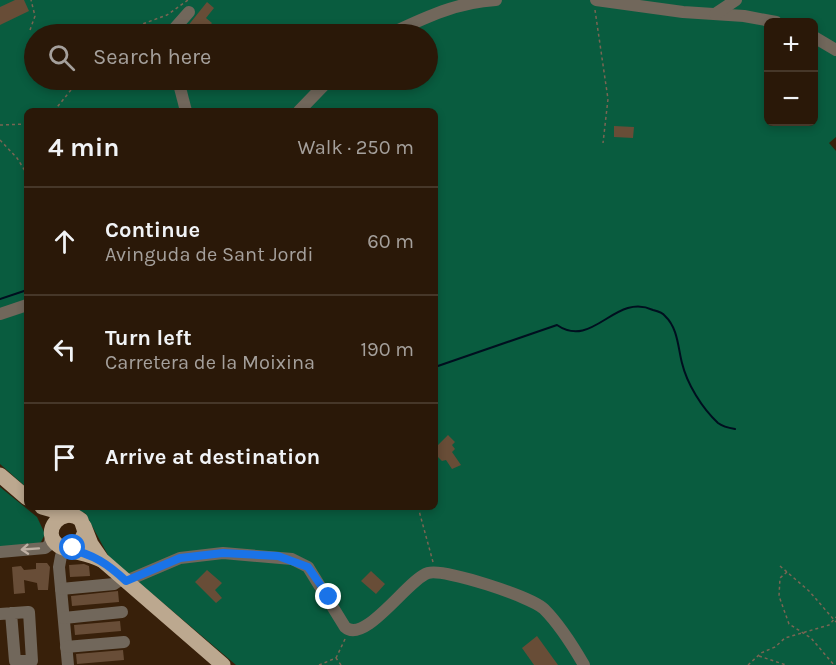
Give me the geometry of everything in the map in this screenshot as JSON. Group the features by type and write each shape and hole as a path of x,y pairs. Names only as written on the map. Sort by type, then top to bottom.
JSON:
{"main road":[{"path":"0,475 24,495"},
{"path":"39,510 58,545 86,552 104,561"},
{"path":"52,510 79,518 91,544 104,561 223,665"},
{"path":"52,533 56,520 70,515"},
{"path":"67,549 77,546 84,539 84,526"}],"street":[{"path":"411,24 435,13 465,4 496,0"},
{"path":"714,15 736,0"},
{"path":"595,3 714,15 744,15 764,19"},
{"path":"177,24 189,6"},
{"path":"818,40 836,50"},
{"path":"181,90 185,108"},
{"path":"302,108 319,90"},
{"path":"0,314 24,306"},
{"path":"0,552 45,548 50,545 52,533"},
{"path":"67,549 60,559 68,665"},
{"path":"61,589 114,584 180,558 223,553 292,559 308,567 349,630 360,630 420,578 436,572 500,588 536,603 550,616 584,665"},
{"path":"64,618 122,612"},
{"path":"66,647 124,642"}],"path":[{"path":"31,0 35,16 32,24"},
{"path":"595,3 608,99 603,143"},
{"path":"145,24 189,6"},
{"path":"56,108 71,90"},
{"path":"0,126 24,124"},
{"path":"0,140 24,169"},
{"path":"419,510 436,572"},
{"path":"780,566 809,591 836,622"},
{"path":"787,572 780,578 780,601 789,624 818,645 834,665"},
{"path":"748,665 758,656 775,648 785,638 829,625 836,617"},
{"path":"319,665 336,658 349,630"},
{"path":"758,656 786,665"},
{"path":"336,658 341,665"}],"green space":[{"path":"0,0 836,0 836,137 829,143 836,151 836,665 236,665 109,557 85,513 75,510 438,510 438,108 24,108 24,485 0,464"},
{"path":"0,487 24,506 24,510 28,510 37,517 45,534 41,542 33,546 0,549"}],"building":[{"path":"15,0 24,0 29,11 0,25 0,7"},
{"path":"207,2 214,8 206,18 211,24 189,24"},
{"path":"614,126 634,127 633,138 614,137"},
{"path":"448,435 455,442 452,445 455,449 452,452 461,465 452,469 446,460 442,461 438,457 438,445"},
{"path":"36,563 47,563 50,567 48,590 38,590 37,583 24,580 25,593 14,594 12,567 21,566 24,570 36,569"},
{"path":"69,565 89,566 90,576 70,577"},
{"path":"207,570 222,583 215,590 222,598 216,603 195,582"},
{"path":"371,571 385,584 376,594 361,581"},
{"path":"118,591 119,602 72,606 71,596"},
{"path":"120,621 121,631 75,635 74,625"},
{"path":"537,636 558,665 534,665 522,648"},
{"path":"123,650 124,660 77,664 76,654"}],"waterway":[{"path":"0,299 24,291"},
{"path":"438,366 557,325 570,331 582,331 615,313 627,308 639,307 660,312 673,326 684,371 696,395 718,423 735,429"}],"route":[{"path":"73,548 68,549 86,552 104,561 126,581 180,558 223,553 278,556 292,559 308,567 329,597"}]}
